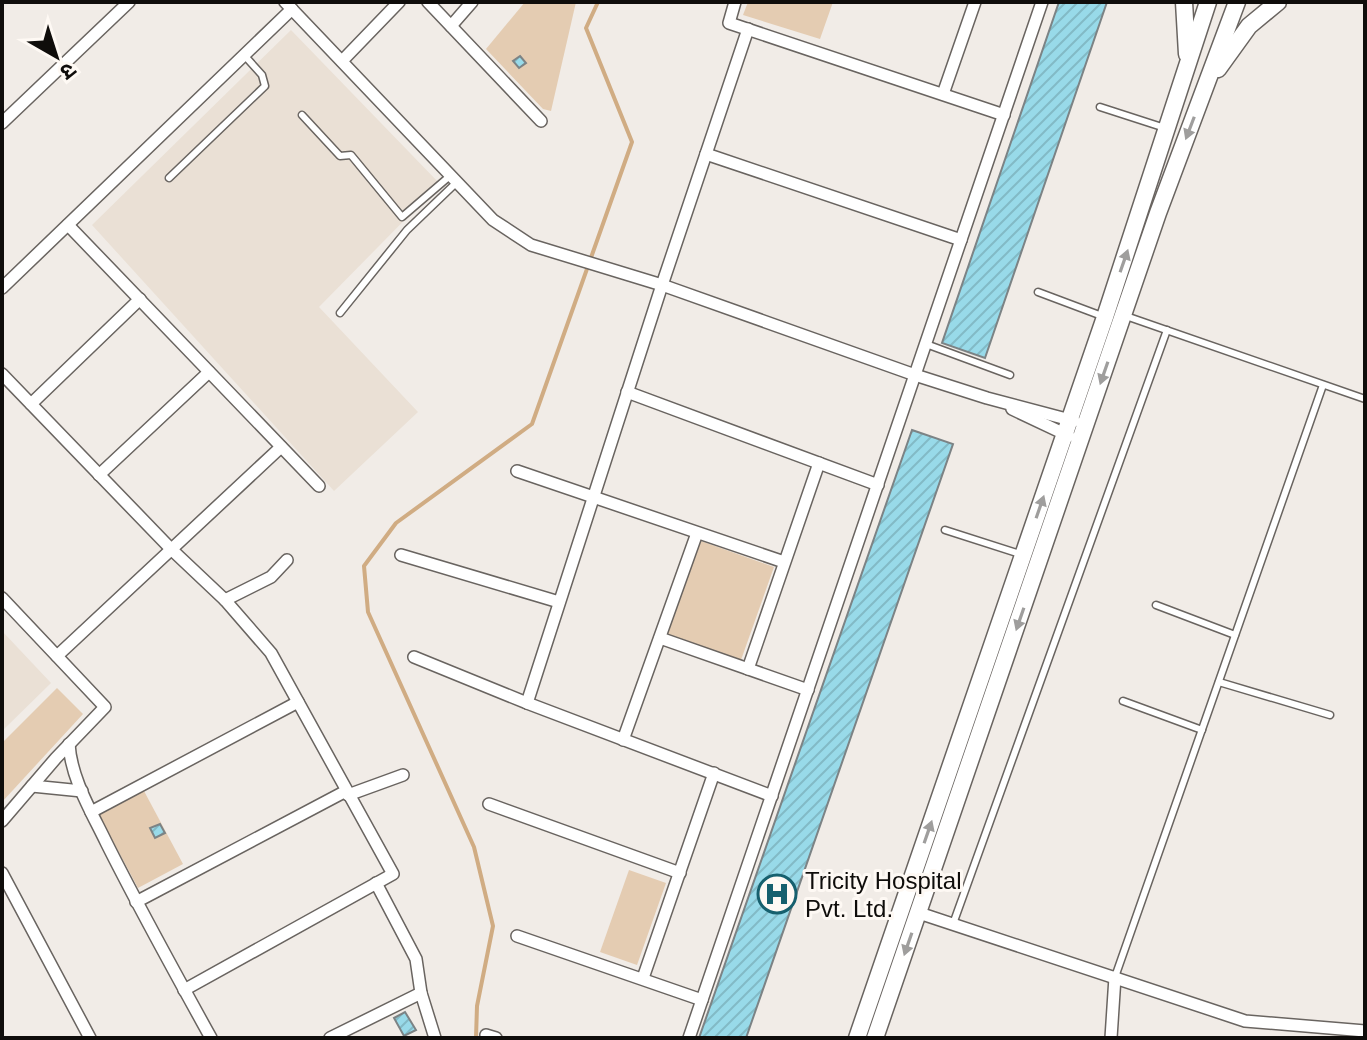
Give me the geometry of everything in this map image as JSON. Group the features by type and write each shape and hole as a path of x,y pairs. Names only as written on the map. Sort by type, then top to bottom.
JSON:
{"main road":[{"path":"1184,2 1188,64"},
{"path":"875,1038 919,913 1075,429 1105,317 1208,2"},
{"path":"857,1038 1023,555 1123,315 1237,2"},
{"path":"1204,90 1249,26 1278,2"}],"street":[{"path":"2,123 129,2"},
{"path":"342,61 399,2"},
{"path":"428,2 541,121"},
{"path":"451,26 472,2"},
{"path":"735,2 729,23 1004,115"},
{"path":"943,94 975,2"},
{"path":"689,1038 1042,2"},
{"path":"2,288 244,55 289,5 493,220 531,245 662,285 1075,429"},
{"path":"527,703 748,29"},
{"path":"706,154 961,240"},
{"path":"68,225 319,486"},
{"path":"31,404 140,299"},
{"path":"99,475 209,372"},
{"path":"2,374 171,549 225,600 271,653 393,874 184,990"},
{"path":"627,392 878,485"},
{"path":"57,656 281,447"},
{"path":"748,669 819,463"},
{"path":"517,471 784,562"},
{"path":"623,740 697,533"},
{"path":"401,555 559,602"},
{"path":"225,600 271,577 287,560"},
{"path":"2,598 105,707 2,821"},
{"path":"660,638 808,690"},
{"path":"414,657 772,796"},
{"path":"91,812 298,702"},
{"path":"69,744 70,760 91,812 136,902 211,1038"},
{"path":"643,978 714,773"},
{"path":"136,902 347,793 403,775"},
{"path":"32,786 82,791"},
{"path":"489,804 680,873"},
{"path":"2,873 90,1038"},
{"path":"376,883 416,959 421,993 435,1038"},
{"path":"919,913 1245,1021 1365,1031"},
{"path":"517,936 702,1000"},
{"path":"1111,1038 1115,977"},
{"path":"330,1038 421,993"}],"lane":[{"path":"169,178 265,86 262,75 244,55"},
{"path":"1100,107 1167,129"},
{"path":"302,115 340,156 351,155 402,217 454,179"},
{"path":"340,313 407,230 454,179"},
{"path":"1038,292 1105,317"},
{"path":"1123,315 1365,399"},
{"path":"953,924 1167,330"},
{"path":"926,344 1010,375"},
{"path":"1115,977 1323,385"},
{"path":"945,530 1023,555"},
{"path":"1156,605 1235,635"},
{"path":"1219,682 1330,715"},
{"path":"1123,701 1202,730"}],"shaded area":[{"path":"525,2 576,2 551,111 543,109 486,49"},
{"path":"748,2 833,2 820,39 743,15"},
{"path":"291,30 440,184 319,307 418,412 334,491 92,225"},
{"path":"701,541 774,567 741,660 667,634"},
{"path":"2,631 51,683 2,731"},
{"path":"57,688 83,714 2,802 2,743"},
{"path":"144,791 183,864 138,888 99,815"},
{"path":"629,870 666,883 637,965 600,952"}],"building":[{"path":"1059,2 1107,2 985,358 942,343"},
{"path":"520,56 526,63 519,68 513,61"},
{"path":"912,430 953,444 746,1038 699,1038"},
{"path":"160,824 165,833 155,838 150,828"},
{"path":"405,1012 416,1030 404,1036 394,1018"}],"waterway":[{"path":"476,1038 477,1006 493,926 474,847 368,612 364,566 396,523 532,424 632,142 586,28 598,2"}],"place":[{"name":"Tricity Hospital Pvt. Ltd.","path":"777,894"}]}
